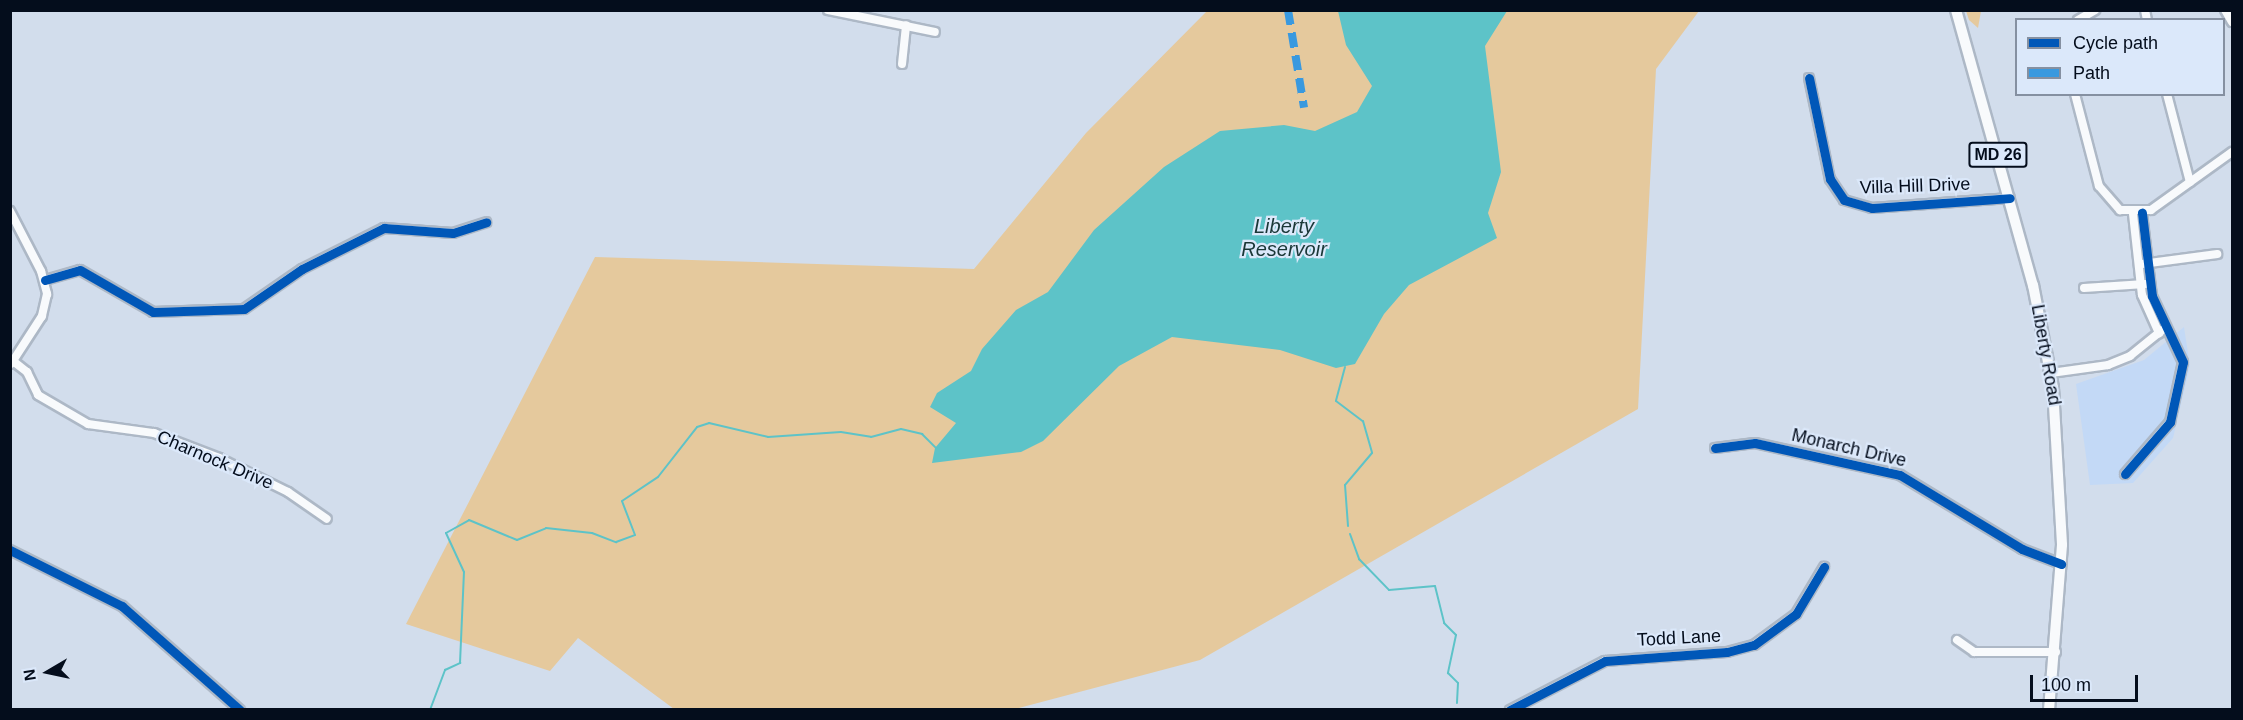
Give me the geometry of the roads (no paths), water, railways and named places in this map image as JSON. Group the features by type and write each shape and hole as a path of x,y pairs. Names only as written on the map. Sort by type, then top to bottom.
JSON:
{"main road":[{"name":"Liberty Road","path":"1956,10 2010,198 2051,373 2060,465 2061,564 2056,652 2049,710"}],"street":[{"path":"828,10 935,32"},
{"path":"2081,18 2095,10"},
{"path":"2225,10 2232,22"},
{"path":"902,64 906,25"},
{"name":"Villa Hill Drive","path":"1809,78 1830,179 1844,200 1872,208 2010,198"},
{"path":"2076,96 2104,197 2133,214 2142,213 2232,152"},
{"path":"2168,96 2190,182"},
{"path":"10,211 45,280 42,316 12,363"},
{"path":"2125,474 2160,440 2172,414 2183,362 2163,330 2140,282 2143,263 2142,213"},
{"path":"2133,214 2143,263 2163,330"},
{"path":"45,280 80,270 153,312 244,309 302,269 384,228 453,233 486,222"},
{"path":"2143,263 2217,255"},
{"path":"2084,288 2140,282 2151,287"},
{"path":"2051,373 2108,365 2163,330"},
{"name":"Charnock Drive","path":"12,363 27,372 38,395 88,424 176,441 288,492 327,519"},
{"name":"Monarch Drive","path":"1715,448 1755,443 1900,475 2022,549 2061,564"},
{"path":"10,550 122,606 240,710"},
{"name":"Todd Lane","path":"1510,710 1605,661 1727,652 1754,645 1796,614 1824,567"},
{"path":"1957,640 1974,651 2056,652"}],"water":[{"name":"Liberty Reservoir","path":"1338,11 1507,11 1485,46 1501,172 1488,213 1497,238 1409,285 1384,314 1355,364 1336,368 1280,350 1172,337 1119,366 1043,441 1021,452 932,463 935,448 956,423 930,407 937,393 971,371 982,349 1016,310 1048,292 1094,230 1164,167 1220,131 1284,125 1315,131 1357,112 1372,86 1346,45"}],"waterway":[{"path":"1345,367 1336,401 1363,421 1372,453 1345,485 1348,526"},
{"path":"430,710 445,670 460,663 464,572 446,533 469,520 517,540 546,528 592,533 616,542 635,535 622,501 658,477 697,427 709,423 768,437 841,432 871,437 901,429 922,434 936,448"},
{"path":"1350,534 1359,559 1389,590 1435,586 1444,623 1456,635 1448,673 1458,683 1457,703"}]}
